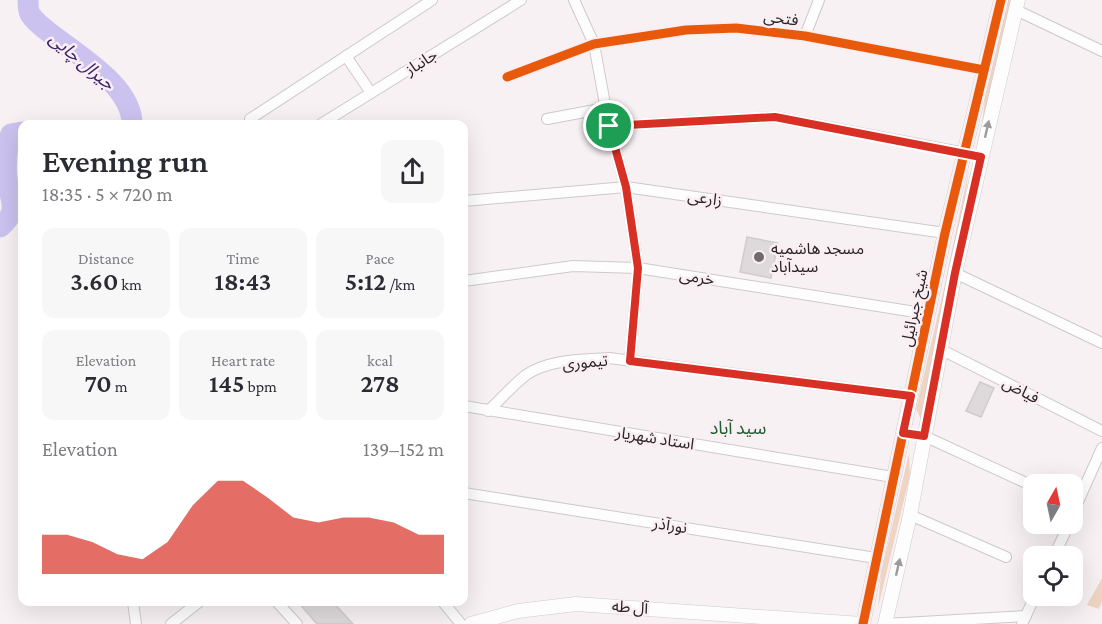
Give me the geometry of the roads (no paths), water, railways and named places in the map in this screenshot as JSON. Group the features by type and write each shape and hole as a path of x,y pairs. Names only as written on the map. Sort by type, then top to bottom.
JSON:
{"street":[{"path":"250,119 432,0"},
{"name":"جانباز","path":"327,120 521,0"},
{"path":"574,0 594,44 609,126 626,187 638,268 630,361"},
{"path":"805,36 819,0"},
{"name":"شیخ جبرائیل","path":"862,624 945,233 1000,0"},
{"path":"1017,5 1102,51"},
{"name":"شیخ جبرائیل","path":"885,624 910,515 955,273 1017,5"},
{"name":"فتحی","path":"507,77 594,44 686,30 736,28 805,36 984,70"},
{"path":"346,56 371,93"},
{"path":"547,119 606,108"},
{"path":"609,126 775,117 981,157"},
{"name":"زارعی","path":"468,201 626,187 945,233"},
{"name":"خرمی","path":"468,280 573,266 638,268 928,314"},
{"path":"955,273 1102,343"},
{"name":"فیاض","path":"940,349 1102,431"},
{"name":"تیموری","path":"488,411 528,374 571,360 609,358 911,396"},
{"name":"استاد شهریار","path":"468,407 893,477"},
{"path":"903,433 924,436 1023,482"},
{"path":"1083,490 1102,448"},
{"name":"نورآذر","path":"468,494 876,558"},
{"path":"910,515 1006,557"},
{"name":"آل طه","path":"471,624 518,611 576,604 862,624"},
{"path":"134,606 136,624"},
{"path":"171,624 194,606"},
{"path":"280,606 290,621"},
{"path":"446,606 461,624"},
{"path":"868,624 1024,620 1030,606"}],"waterway":[{"name":"جیرال چایی","path":"28,0 29,12 33,18 93,65 115,87 124,98 131,120"},
{"name":"جیرال چایی","path":"0,227 12,210 6,169 7,154 11,134 18,133"}],"place":[{"name":"مسجد هاشمیه سیدآباد","path":"759,257"}],"district":[{"name":"سید آباد","path":"738,428"}]}
